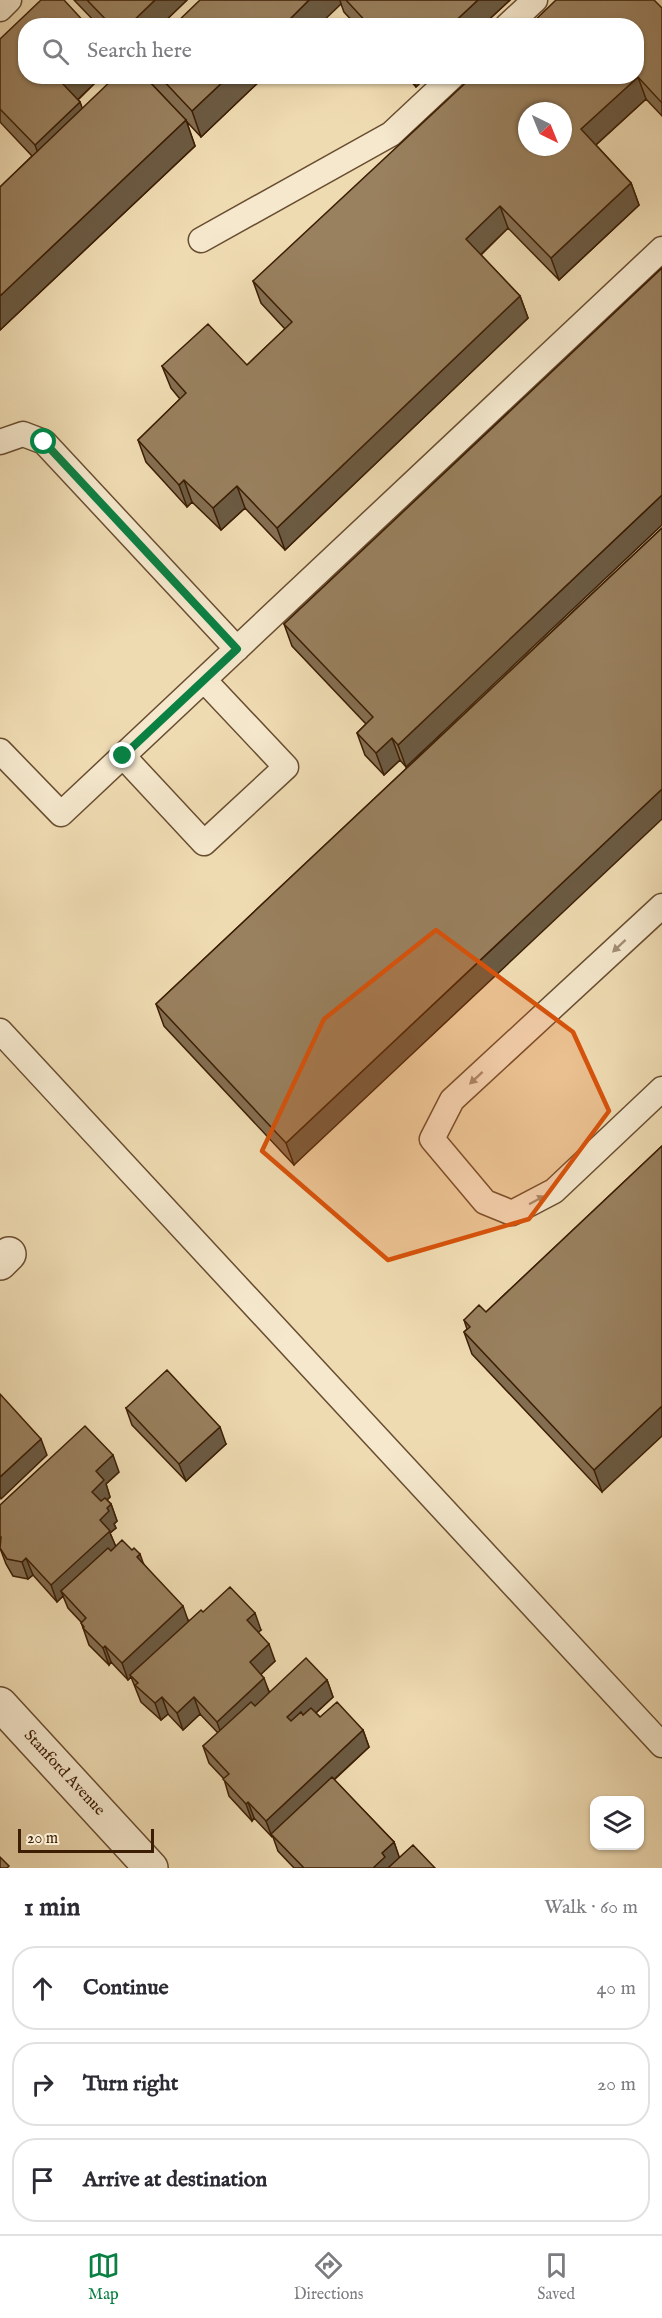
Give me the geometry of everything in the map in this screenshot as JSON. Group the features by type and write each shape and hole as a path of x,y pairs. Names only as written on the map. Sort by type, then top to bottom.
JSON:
{"street":[{"name":"Stanford Avenue","path":"0,1704 151,1868"}],"lane":[{"path":"0,9 9,0"},
{"path":"516,18 535,0"},
{"path":"201,240 391,134 444,84"},
{"path":"0,751 61,814 662,249"},
{"path":"0,441 23,434 44,442 237,649"},
{"path":"123,756 204,843 286,767 204,680"},
{"path":"662,906 452,1100 432,1139 485,1202 512,1213 554,1191 662,1089"},
{"path":"0,1031 662,1745"}],"highlighted area":[{"path":"436,930 573,1032 609,1111 529,1219 388,1260 262,1151 324,1019"}],"building":[{"path":"41,0 64,0 81,18 22,18"},
{"path":"87,0 155,0 136,18 104,18"},
{"path":"200,0 309,0 291,18 181,18"},
{"path":"346,0 478,0 459,18 363,18"},
{"path":"556,0 654,0 662,8 662,103 644,84 644,18 537,18"},
{"path":"18,22 18,84 63,84 80,102 35,145 0,109 0,39"},
{"path":"108,84 152,84 186,120 0,296 0,187"},
{"path":"167,84 221,84 192,111"},
{"path":"464,84 630,84 581,129 631,183 551,258 500,206 466,239 520,296 277,528 237,486 213,508 184,480 179,485 138,440 186,393 162,366 208,324 247,365 292,322 253,281"},
{"path":"662,268 662,495 398,745 392,738 376,753 357,733 373,717 284,624"},
{"path":"662,528 662,789 286,1143 156,1004"},
{"path":"662,1146 662,1406 594,1470 464,1332 470,1327 464,1320 479,1305 486,1312"},
{"path":"167,1370 220,1427 179,1464 126,1408"},
{"path":"0,1394 41,1439 0,1477"},
{"path":"85,1426 113,1455 96,1471 104,1480 92,1492 101,1501 105,1498 111,1504 107,1508 109,1511 100,1520 110,1531 51,1585 26,1558 22,1562 7,1559 0,1548 0,1505"},
{"path":"122,1540 140,1554 137,1557 183,1606 122,1663 83,1628 81,1623 86,1618 61,1591 108,1548 111,1551"},
{"path":"230,1587 255,1613 247,1620 269,1644 250,1662 264,1678 217,1722 194,1697 177,1713 162,1697 155,1703 135,1685 138,1683 130,1675 201,1610 203,1612"},
{"path":"306,1658 327,1680 287,1717 291,1721 301,1712 303,1715 311,1708 320,1717 337,1702 363,1730 266,1821 248,1802 246,1804 223,1779 229,1774 203,1746 251,1702 255,1706"},
{"path":"332,1777 394,1842 382,1853 385,1857 373,1868 304,1868 271,1834"},
{"path":"413,1845 435,1868 388,1868"},
{"path":"0,1857 9,1866 7,1868 0,1868"}],"route":[{"path":"44,442 237,649 123,756"}]}
